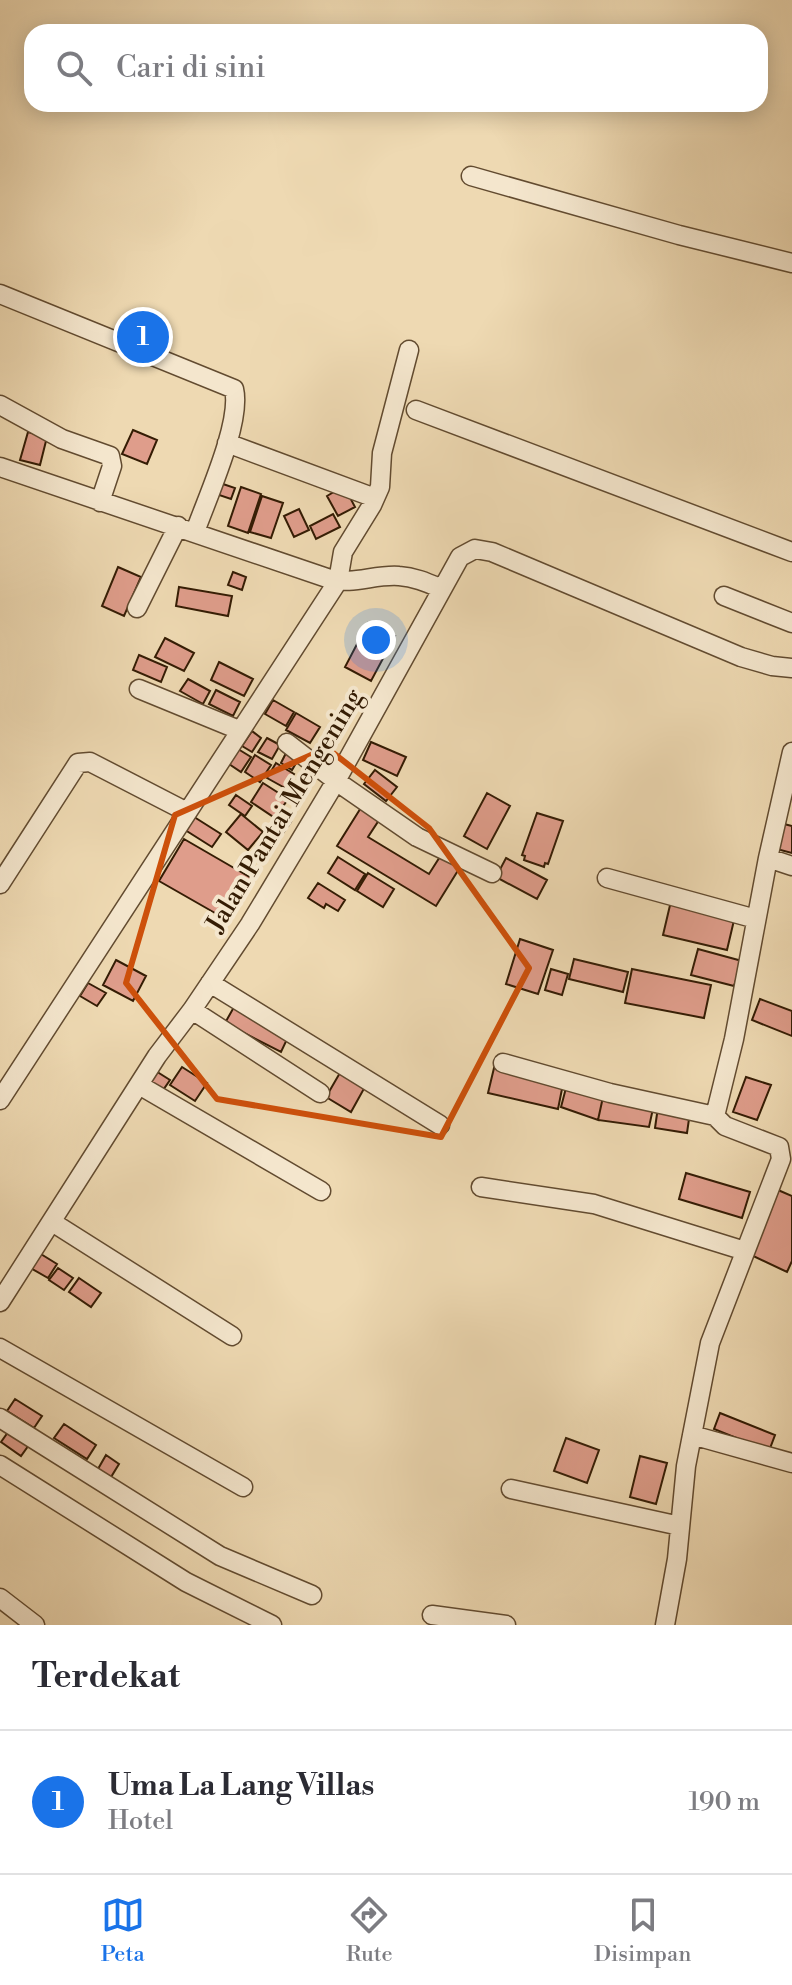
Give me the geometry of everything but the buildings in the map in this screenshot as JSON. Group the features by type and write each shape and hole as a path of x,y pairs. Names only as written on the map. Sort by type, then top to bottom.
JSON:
{"street":[{"path":"471,176 679,235 792,263"},
{"path":"0,294 234,389 237,400 227,443 186,529 137,608"},
{"path":"0,1100 239,730 375,498 380,487 382,453 409,350"},
{"path":"0,405 62,439 110,456 112,466 100,502"},
{"path":"416,410 792,552"},
{"path":"227,443 375,498"},
{"path":"0,467 326,578 399,576 416,578 442,589"},
{"name":"Jalan Pantai Mengening","path":"0,1302 139,1085 250,924 336,781 460,557 475,549 483,550 741,657 792,668"},
{"path":"724,596 792,623"},
{"path":"139,689 239,730"},
{"path":"287,743 417,837 492,873"},
{"path":"715,1116 734,1039 768,858 792,752"},
{"path":"0,884 78,763 90,762 187,812"},
{"path":"768,858 792,866"},
{"path":"607,878 756,919"},
{"path":"210,983 440,1125"},
{"path":"192,1010 320,1093"},
{"path":"503,1063 610,1093 715,1116 725,1126 786,1149 710,1343 686,1466 665,1625"},
{"path":"139,1085 321,1191"},
{"path":"481,1187 594,1204 745,1251"},
{"path":"52,1222 232,1336"},
{"path":"0,1348 243,1487"},
{"path":"0,1418 220,1556 312,1595"},
{"path":"692,1435 792,1463"},
{"path":"0,1465 186,1582 272,1625"},
{"path":"511,1489 680,1526"},
{"path":"0,1598 35,1625"},
{"path":"432,1615 506,1625"}],"highlighted area":[{"path":"327,748 429,828 529,968 441,1137 217,1099 126,983 175,815"}],"place":[{"name":"Uma La Lang Villas","path":"143,337"}]}
